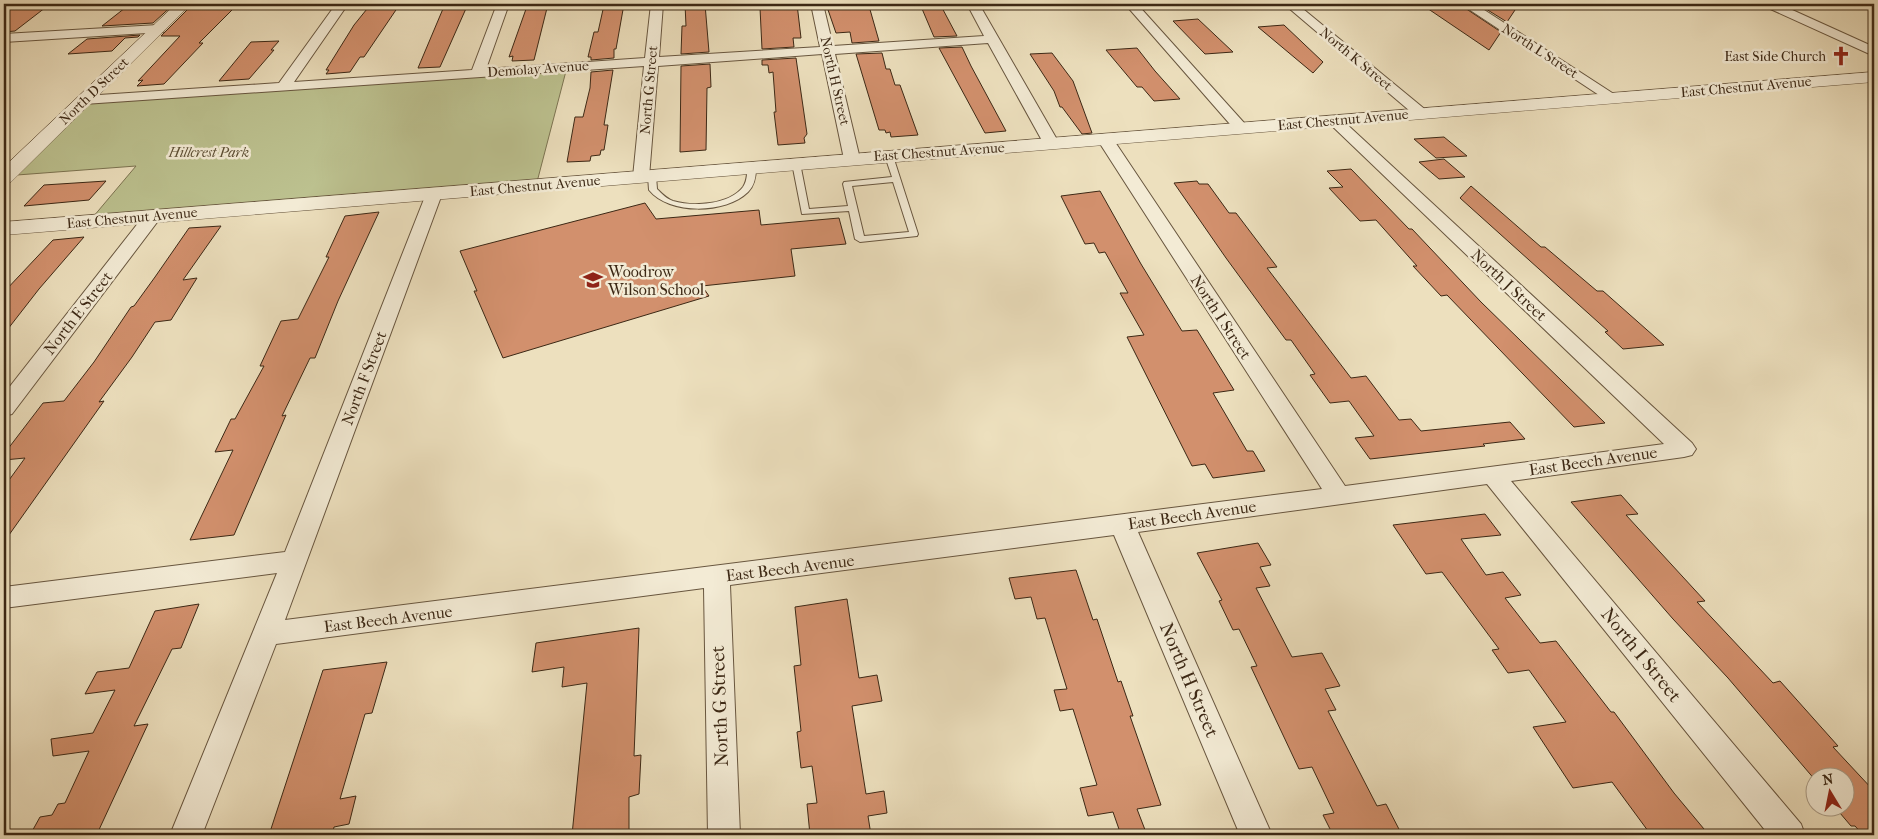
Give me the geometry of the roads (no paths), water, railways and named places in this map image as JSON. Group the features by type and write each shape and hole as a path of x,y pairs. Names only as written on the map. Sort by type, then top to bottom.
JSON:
{"street":[{"name":"North D Street","path":"4,178 184,4"},
{"path":"284,86 342,4"},
{"path":"478,73 503,4"},
{"name":"North G Street","path":"647,176 657,4"},
{"name":"North H Street","path":"816,4 852,159"},
{"path":"972,4 1051,144"},
{"path":"1131,4 1241,128"},
{"name":"North K Street","path":"1290,4 1422,114"},
{"name":"North L Street","path":"1467,4 1613,98"},
{"path":"1770,4 1874,52"},
{"path":"4,38 158,29"},
{"name":"Demolay Avenue","path":"84,100 992,39"},
{"name":"East Chestnut Avenue","path":"4,229 796,163 1874,77"},
{"name":"North J Street","path":"1335,120 1684,449"},
{"name":"North I Street","path":"1104,139 1338,495"},
{"name":"North F Street","path":"294,561 434,194"},
{"name":"North E Street","path":"4,409 152,216"},
{"name":"East Beech Avenue","path":"265,634 717,578 1684,449"},
{"name":"North I Street","path":"1493,475 1789,835"},
{"name":"North H Street","path":"1122,525 1256,835"},
{"path":"4,598 294,561 186,835"},
{"name":"North G Street","path":"717,578 724,835"}],"lane":[{"path":"889,156 897,179 914,234 860,239 847,184 897,179"},
{"path":"796,163 804,212 853,208"},
{"path":"647,176 653,190 662,199 689,206 704,205 730,199 742,193 752,181 752,167"}],"place":[{"name":"East Side Church","path":"1841,56"},
{"name":"Woodrow Wilson School","path":"593,280"}],"park label":[{"name":"Hillcrest Park","path":"209,152"}]}
